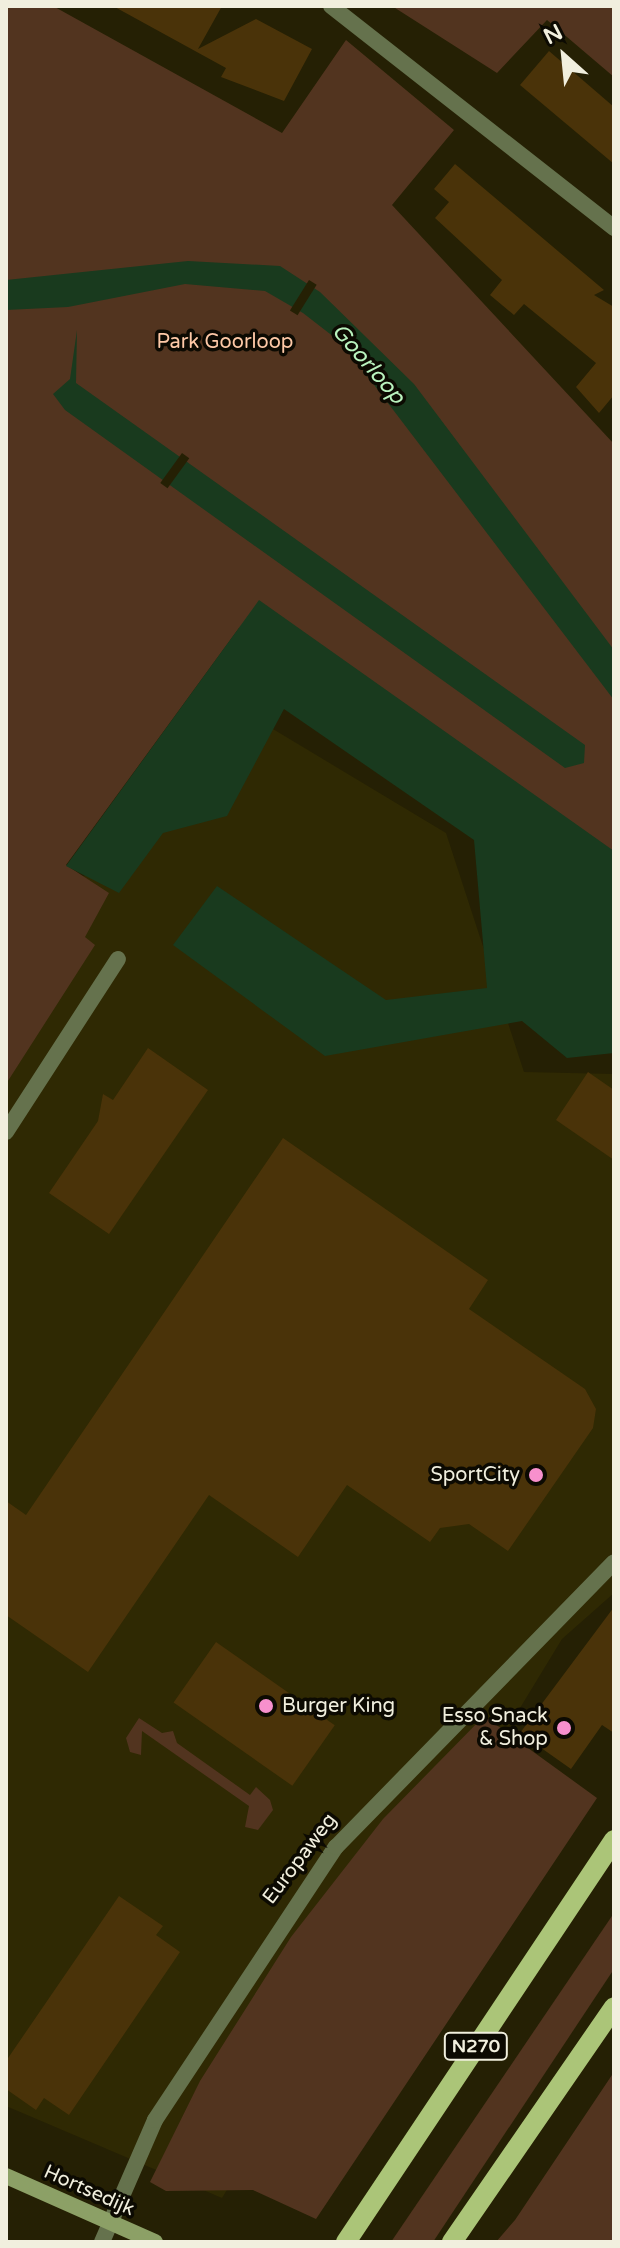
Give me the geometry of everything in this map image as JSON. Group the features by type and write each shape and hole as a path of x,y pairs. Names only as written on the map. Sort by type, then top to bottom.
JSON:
{"main road":[{"name":"N270","path":"346,2242 614,1840"},
{"path":"452,2242 614,2007"}],"street":[{"path":"331,6 614,228"},
{"path":"6,1132 118,959"},
{"name":"Europaweg","path":"102,2242 108,2220 201,2043 336,1847 614,1562"},
{"name":"Hortsedijk","path":"6,2176 155,2242"}],"shaded area":[{"path":"258,720 446,833 524,1072 614,1074 614,1593 562,1639 222,2198 6,2106 6,1004 78,881"}],"green space":[{"name":"Park Goorloop","path":"6,6 53,6 282,133 346,40 454,130 392,205 614,444 614,920 239,628 66,865 109,893 85,937 95,945 6,1084"},
{"path":"392,6 614,6 614,77 547,20 497,73"},
{"path":"484,1716 597,1798 316,2219 253,2190 166,2191 150,2182 200,2081 291,1937 383,1819"},
{"path":"139,1718 162,1733 173,1731 177,1743 250,1795 256,1787 270,1800 273,1810 258,1830 245,1827 249,1806 142,1731 141,1755 130,1752 126,1738"},
{"path":"614,1913 614,1969 433,2242 391,2242"},
{"path":"614,2072 614,2241 496,2242 515,2220"}],"water":[{"name":"Goorloop","path":"188,261 280,266 320,292 414,384 614,650 614,700 343,344 303,313 265,291 185,284 68,307 6,310 6,280"},
{"path":"77,330 76,383 585,745 584,763 565,768 65,410 53,394 70,379"},
{"path":"259,600 614,851 614,1053 567,1058 522,1021 325,1056 173,945 217,886 386,1000 487,988 474,840 284,709 227,816 163,833 119,893 66,866"}],"pier":[{"path":"309,280 317,285 298,315 290,311"},
{"path":"182,453 189,458 168,488 160,483"}],"building":[{"path":"113,6 222,6 198,49 256,19 312,49 284,101 221,77 226,68"},
{"path":"549,51 614,107 614,164 520,85"},
{"path":"455,164 604,290 594,295 614,307 614,395 599,413 576,387 596,363 524,304 514,315 490,295 502,280 435,218 449,202 434,189"},
{"path":"148,1048 208,1090 109,1234 49,1193 98,1121 103,1094 113,1100"},
{"path":"588,1072 614,1090 614,1160 556,1120"},
{"path":"283,1138 488,1280 469,1309 585,1389 596,1409 593,1428 508,1551 469,1524 440,1528 430,1542 347,1485 298,1557 209,1495 88,1672 6,1615 6,1501 26,1515"},
{"path":"614,1607 614,1733 602,1725 571,1769 520,1733"},
{"path":"216,1642 335,1725 292,1786 174,1703"},
{"path":"119,1896 163,1926 156,1935 180,1952 69,2115 44,2098 36,2110 6,2089 6,2061"}],"place":[{"name":"SportCity","path":"536,1475"},
{"name":"Burger King","path":"266,1706"},
{"name":"Esso Snack & Shop","path":"564,1728"}]}
